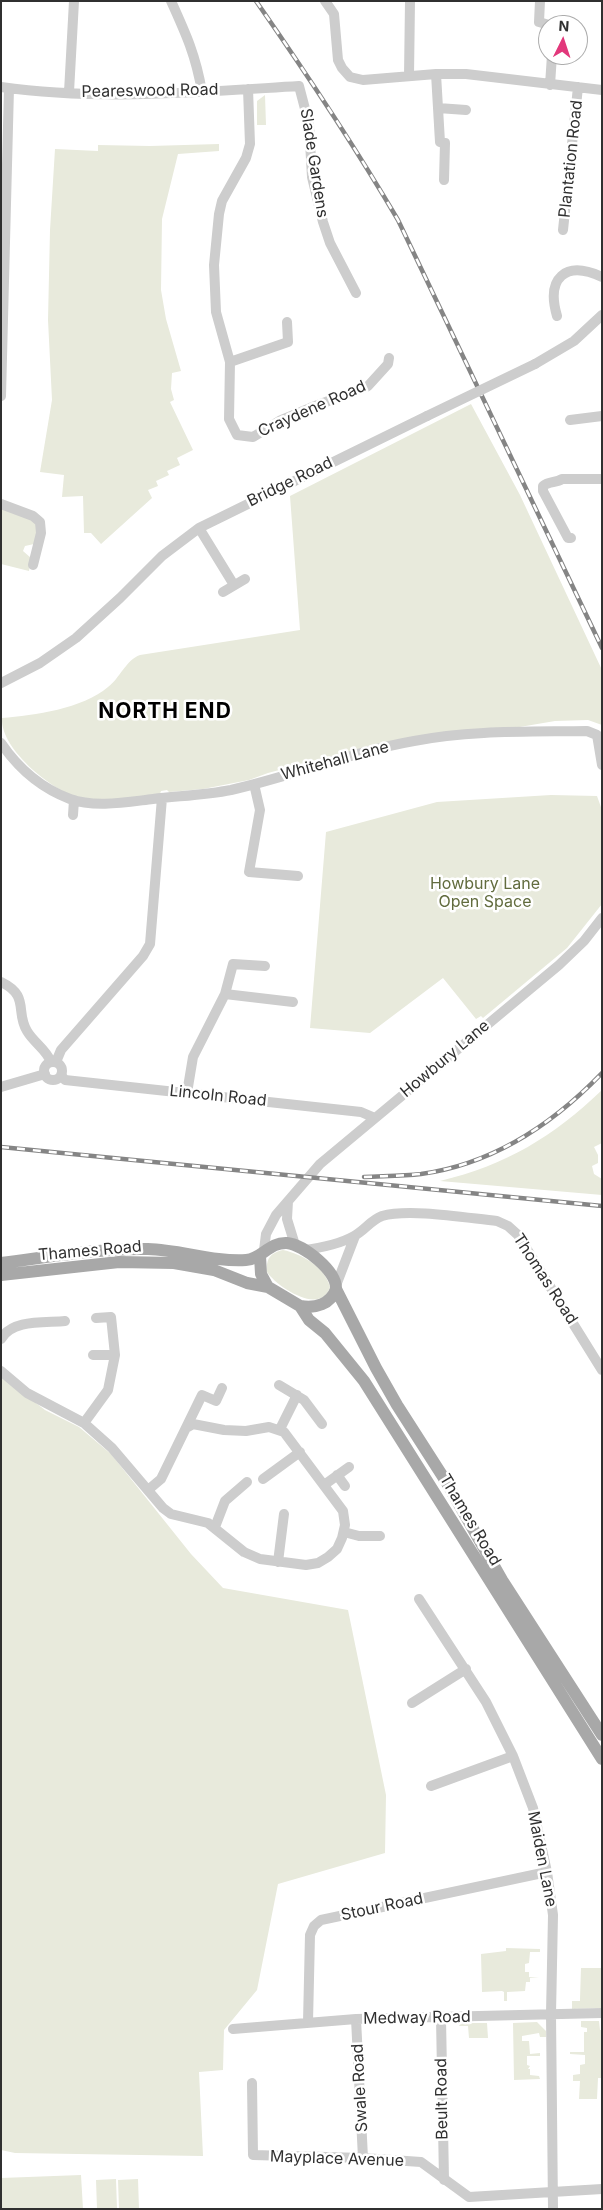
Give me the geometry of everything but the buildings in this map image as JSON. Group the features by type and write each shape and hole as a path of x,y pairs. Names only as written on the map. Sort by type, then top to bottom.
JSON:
{"main road":[{"name":"Thames Road","path":"1,1263 124,1249 168,1250 235,1260 251,1260 278,1244 299,1248 331,1272 397,1405 447,1483 502,1580 602,1735"},
{"path":"262,1253 261,1274 268,1287"},
{"name":"Thames Road","path":"1,1276 119,1262 174,1263 214,1270 247,1283 268,1287 300,1306 309,1320 325,1333 364,1381 602,1759"},
{"path":"300,1306 319,1306 331,1299 337,1286"}],"street":[{"path":"69,92 74,1"},
{"path":"171,1 190,41 202,92"},
{"path":"325,1 334,14 338,60 346,74 363,80 436,74 466,74 602,90"},
{"path":"409,76 410,1"},
{"path":"539,15 540,1"},
{"path":"550,85 551,65"},
{"path":"436,74 440,142 445,143 444,180"},
{"name":"Peareswood Road","path":"5,87 128,94 299,86"},
{"name":"Slade Gardens","path":"299,86 309,124 312,177 322,222 330,244 356,292"},
{"path":"1,396 5,87"},
{"name":"Plantation Road","path":"564,230 578,87"},
{"name":"Craydene Road","path":"248,89 250,144 246,158 222,201 218,214 214,265 216,312 230,362 230,420 237,435 253,436 310,408 368,386 388,364 389,358"},
{"path":"438,108 466,110"},
{"path":"557,316 553,301 555,283 561,276 566,272 576,270 602,277"},
{"name":"Bridge Road","path":"1,683 40,663 76,638 162,556 199,528 535,364 574,341 602,315"},
{"path":"230,362 288,342 287,323"},
{"path":"570,420 602,416"},
{"path":"571,538 568,538 543,491 543,486 562,479 602,480"},
{"path":"1,504 33,516 40,522 41,533 33,565"},
{"path":"199,528 234,585"},
{"path":"223,592 245,579"},
{"name":"Whitehall Lane","path":"1,743 11,757 33,779 47,788 74,800 86,802 121,803 228,790 329,761 416,740 447,736 587,730 597,735 602,765"},
{"path":"254,784 260,810 250,872 298,876"},
{"path":"1,1087 45,1074 45,1068 53,1062 61,1050 143,956 150,944 162,798"},
{"path":"73,815 74,800"},
{"name":"Howbury Lane","path":"262,1253 266,1234 276,1215 320,1164 559,966 584,942 602,918"},
{"path":"187,1093 193,1057 225,994 233,964 265,966"},
{"path":"1,982 11,987 18,996 27,1031 47,1052 53,1062 62,1068 61,1076"},
{"path":"225,994 293,1002"},
{"name":"Lincoln Road","path":"45,1074 51,1080 61,1076 65,1080 361,1112 375,1118"},
{"path":"288,1201 286,1218 299,1248"},
{"name":"Thomas Road","path":"299,1248 323,1248 355,1236 373,1220 401,1212 497,1221 508,1226 518,1235 602,1370"},
{"name":"Thomas Road","path":"337,1286 355,1236"},
{"path":"84,1423 108,1390 116,1355 112,1317 96,1318"},
{"path":"1,1339 7,1331 16,1326 65,1321"},
{"path":"93,1355 116,1355"},
{"path":"1,1371 27,1393 84,1423 112,1448 163,1508 171,1514 202,1521 215,1527 237,1547 252,1556 278,1562 306,1565 323,1560 337,1549 344,1532 343,1511 290,1438 280,1430 269,1427 238,1431 193,1424 188,1427"},
{"path":"280,1385 304,1400 322,1424"},
{"path":"148,1490 161,1479 202,1395 216,1401 222,1388"},
{"path":"280,1430 297,1395"},
{"path":"262,1478 300,1452"},
{"path":"324,1485 349,1467"},
{"path":"337,1475 345,1486"},
{"path":"215,1527 225,1501 248,1482"},
{"path":"278,1562 284,1514"},
{"path":"344,1532 359,1536 380,1536"},
{"name":"Maiden Lane","path":"420,1600 486,1702 513,1756 533,1808 547,1872 553,1916 551,2014 553,2209"},
{"path":"412,1703 466,1670"},
{"path":"431,1786 513,1756"},
{"name":"Stour Road","path":"308,2022 310,1935 314,1926 321,1920 547,1872"},
{"name":"Medway Road","path":"233,2029 356,2019 602,2013"},
{"name":"Beult Road","path":"441,2018 444,2180"},
{"name":"Swale Road","path":"356,2019 363,2158"},
{"name":"Mayplace Avenue","path":"252,2083 253,2155 363,2158 421,2162 469,2197 602,2189"}],"green space":[{"path":"265,95 266,125 257,125 257,101"},
{"path":"219,144 219,151 178,154 162,219 161,290 166,319 181,371 172,373 171,389 174,400 170,402 193,450 177,458 180,465 167,471 169,475 156,481 158,486 148,490 152,498 101,544 91,533 84,533 83,496 62,497 64,475 40,472 52,400 48,320 50,230 55,149 98,151 98,145"},
{"path":"471,404 520,495 602,670 602,725 588,720 555,721 508,729 380,743 268,773 249,780 203,789 169,792 167,790 161,791 160,794 111,800 83,799 59,789 32,769 10,743 4,730 2,718 58,710 85,701 108,687 135,657 140,655 300,630 290,496"},
{"path":"1,507 30,518 38,525 34,544 25,546 23,551 31,558 29,571 1,564"},
{"name":"Howbury Lane Open Space","path":"551,795 597,796 602,810 602,904 567,948 483,1018 481,1016 476,1019 443,978 370,1033 310,1028 326,832 437,802"},
{"path":"602,1090 602,1143 594,1147 598,1155 598,1163 592,1166 594,1174 602,1179 602,1195 440,1181 486,1167 527,1147 565,1122"},
{"path":"283,1250 312,1262 323,1273 330,1287 325,1295 318,1299 299,1296 272,1278 267,1272 268,1260 275,1253"},
{"path":"1,1376 45,1410 79,1427 111,1454 191,1554 223,1588 348,1610 386,1795 385,1853 278,1884 257,1990 224,2030 223,2070 199,2072 203,2156 15,2153 1,2150"},
{"path":"506,1948 540,1949 540,1952 530,1952 529,1963 525,1964 525,1972 529,1972 529,1977 539,1978 530,1978 530,1982 526,1982 525,1991 507,1992 507,2001 504,2001 504,1992 502,1991 482,1992 481,1954 506,1951"},
{"path":"581,1968 602,1968 602,2008 572,2009 572,2001 580,2001"},
{"path":"581,2021 599,2021 600,2030 602,2030 602,2078 598,2078 597,2099 579,2099 580,2081 573,2081 573,2075 580,2074 580,2065 585,2064 585,2055 570,2054 570,2052 584,2052 584,2032 587,2032 587,2028 581,2027"},
{"path":"537,2022 546,2031 546,2037 540,2037 539,2033 522,2036 522,2041 529,2041 530,2054 540,2053 540,2056 527,2056 527,2065 530,2066 528,2069 530,2069 530,2075 539,2076 540,2079 514,2080 513,2023"},
{"path":"461,2023 487,2023 488,2038 469,2038 468,2026 459,2026"},
{"path":"81,2175 83,2209 2,2209 1,2178"},
{"path":"116,2179 117,2209 97,2209 96,2180"},
{"path":"138,2179 139,2209 119,2209 118,2180"}],"railway":[{"path":"256,1 329,109 398,220 602,648"},
{"path":"364,1177 421,1174 447,1169 497,1151 542,1125 583,1092 602,1073"},
{"path":"1,1147 602,1206"}],"district":[{"name":"NORTH END","path":"165,712"}]}
